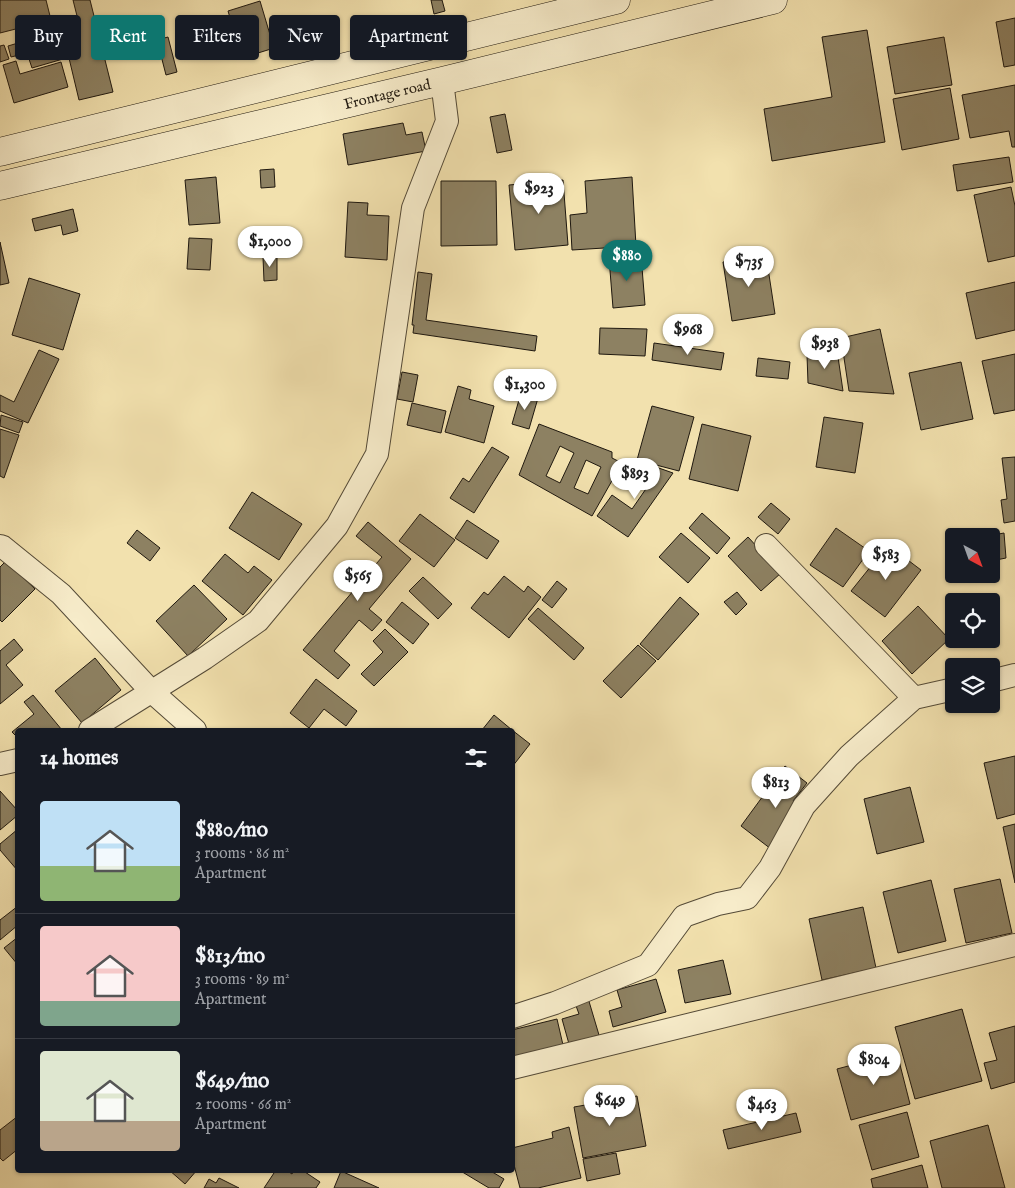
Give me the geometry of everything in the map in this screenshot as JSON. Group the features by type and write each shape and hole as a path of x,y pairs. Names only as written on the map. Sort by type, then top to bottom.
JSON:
{"main road":[{"path":"0,152 578,4 616,0"},
{"name":"Frontage road","path":"0,186 773,0"}],"street":[{"path":"93,728 205,658 258,621 337,526 377,454 413,208 447,121 442,81"},
{"path":"766,545 914,698"},
{"path":"0,546 61,594 151,691 193,728"},
{"path":"1000,679 1015,675"},
{"path":"515,1016 554,1003 648,965 684,916 718,904 747,898 770,868 804,806 849,756 914,698 945,691"},
{"path":"0,764 15,761"},
{"path":"515,1067 1015,945"}],"building":[{"path":"0,0 46,0 50,15 15,15 15,29 0,33"},
{"path":"73,0 90,0 94,15 91,15 91,60 105,60 113,92 79,100 69,60 81,60 81,15 77,15"},
{"path":"431,0 442,0 445,11 434,14"},
{"path":"260,1 269,31 269,50 259,53 259,15 229,15 228,11"},
{"path":"1015,18 1015,65 1004,67 996,22"},
{"path":"867,30 885,142 772,161 764,109 832,97 822,37"},
{"path":"168,37 177,72 166,75 162,60 165,60 165,38"},
{"path":"944,37 952,85 895,94 887,47"},
{"path":"15,44 15,56 11,57 8,46"},
{"path":"4,45 9,59 0,62 0,46"},
{"path":"29,60 60,60 32,68"},
{"path":"16,61 20,74 61,62 68,87 14,103 3,65"},
{"path":"1015,85 1015,147 1012,147 1009,131 970,138 962,95"},
{"path":"950,88 959,139 902,150 893,99"},
{"path":"505,114 512,150 497,153 490,117"},
{"path":"403,123 406,135 422,132 426,151 348,165 343,134"},
{"path":"1009,157 1013,182 957,191 953,165"},
{"path":"274,169 275,187 261,188 260,170"},
{"path":"216,177 220,223 189,225 185,180"},
{"path":"632,177 636,246 572,250 570,215 587,213 585,181"},
{"path":"563,180 568,245 515,250 509,185"},
{"path":"441,181 496,181 497,245 441,246"},
{"path":"1011,187 1015,206 1015,256 988,262 974,195"},
{"path":"348,202 368,203 367,215 389,216 387,260 345,257"},
{"path":"73,209 78,231 63,235 61,225 35,231 32,219"},
{"path":"189,238 212,239 210,270 187,269"},
{"path":"0,242 9,283 0,285"},
{"path":"641,255 645,305 613,308 609,258"},
{"path":"766,255 775,314 732,321 723,262"},
{"path":"277,256 277,280 264,281 263,257"},
{"path":"418,272 432,274 426,320 537,336 535,351 413,333 414,325 412,325"},
{"path":"29,278 80,294 63,350 12,335"},
{"path":"1015,282 1015,330 976,339 966,293"},
{"path":"600,328 647,329 645,356 599,354"},
{"path":"880,329 894,394 849,391 841,338"},
{"path":"654,343 724,353 721,370 652,360"},
{"path":"39,350 59,359 28,423 0,411 0,395 14,402"},
{"path":"837,350 843,391 808,383 807,355"},
{"path":"1015,354 1015,410 994,414 982,361"},
{"path":"758,358 790,362 788,379 756,376"},
{"path":"961,362 973,419 921,430 909,373"},
{"path":"402,372 418,375 413,402 397,399"},
{"path":"458,386 471,390 469,399 494,406 484,443 445,432"},
{"path":"521,393 538,398 529,429 512,424"},
{"path":"412,403 446,411 441,433 407,425"},
{"path":"652,406 694,417 679,471 637,460"},
{"path":"1,415 23,422 19,433 0,426"},
{"path":"824,417 863,423 855,473 816,467"},
{"path":"539,424 612,452 612,458 622,463 592,516 519,475","holes":["560,446 574,453 560,483 546,476","586,460 601,467 588,494 574,488"]},
{"path":"702,424 751,436 738,491 689,479"},
{"path":"0,429 19,435 4,478 0,476"},
{"path":"492,447 509,457 474,513 450,498 463,478 469,482"},
{"path":"1015,457 1015,521 1004,523 1001,500 1007,499 1002,458"},
{"path":"636,460 673,473 628,537 597,516 612,495 632,509 650,483 632,472"},
{"path":"252,492 302,524 279,560 229,528"},
{"path":"771,503 790,519 778,534 758,517"},
{"path":"702,513 730,538 717,554 689,528"},
{"path":"420,514 455,540 434,567 399,541"},
{"path":"467,520 499,541 487,559 455,538"},
{"path":"368,522 411,559 369,609 382,620 372,631 359,620 334,651 350,665 338,679 303,650 382,557 356,536"},
{"path":"836,528 869,551 843,587 810,565"},
{"path":"137,530 160,548 150,561 127,543"},
{"path":"681,533 710,558 688,583 659,557"},
{"path":"1004,533 1006,558 1000,559 1000,534"},
{"path":"748,537 781,573 761,591 728,556"},
{"path":"888,545 921,570 885,617 851,591"},
{"path":"225,554 248,573 254,566 272,580 243,615 202,581"},
{"path":"6,561 35,589 2,622 0,620 0,567"},
{"path":"504,576 524,592 528,586 541,597 509,638 471,608 484,592 488,595"},
{"path":"423,577 452,604 438,619 409,591"},
{"path":"557,581 567,589 552,608 542,600"},
{"path":"194,585 227,619 188,656 156,621"},
{"path":"737,592 747,604 736,615 724,602"},
{"path":"680,597 699,614 658,660 640,644"},
{"path":"402,602 429,624 413,644 386,622"},
{"path":"918,606 945,635 945,643 912,674 882,641"},
{"path":"538,608 584,648 574,660 528,619"},
{"path":"385,629 408,652 374,686 361,674 383,652 373,641"},
{"path":"14,639 23,650 6,665 23,685 0,704 0,651"},
{"path":"638,645 656,661 621,698 603,681"},
{"path":"95,658 121,690 82,723 55,691"},
{"path":"316,679 357,711 346,726 324,709 309,728 290,713"},
{"path":"33,695 60,728 17,728 34,714 24,702"},
{"path":"494,715 510,728 484,728"},
{"path":"515,732 530,744 515,763"},
{"path":"1015,756 1015,814 997,819 984,763"},
{"path":"785,766 807,783 793,801 802,808 771,849 741,826"},
{"path":"910,787 924,842 877,854 864,799"},
{"path":"0,791 15,808 15,818 0,830"},
{"path":"1015,824 1015,883 1003,827"},
{"path":"15,832 15,868 0,850 0,844"},
{"path":"1000,879 1012,933 966,943 954,889"},
{"path":"931,880 946,941 898,953 883,892"},
{"path":"863,907 876,968 822,980 809,919"},
{"path":"15,908 15,928 0,940 0,920"},
{"path":"15,939 15,961 4,948"},
{"path":"723,960 731,994 685,1003 678,970"},
{"path":"656,979 666,1012 613,1027 609,1011 622,1007 617,990"},
{"path":"588,998 599,1035 569,1044 562,1019 579,1014 575,1003"},
{"path":"962,1009 982,1081 915,1099 895,1027"},
{"path":"557,1019 563,1045 515,1057 515,1029"},
{"path":"1015,1026 1015,1082 991,1089 984,1063 997,1060 989,1033"},
{"path":"897,1053 910,1104 851,1120 837,1069"},
{"path":"637,1096 646,1146 583,1158 574,1107"},
{"path":"907,1112 919,1157 872,1170 859,1125"},
{"path":"796,1113 801,1132 728,1149 723,1130"},
{"path":"15,1118 15,1151 3,1161 0,1158 0,1130"},
{"path":"988,1125 1005,1188 942,1188 930,1141"},
{"path":"569,1127 581,1178 538,1188 520,1188 515,1169 515,1147 553,1138 552,1132"},
{"path":"616,1153 620,1174 587,1181 583,1159"},
{"path":"922,1165 928,1188 873,1188 871,1179"},
{"path":"172,1173 194,1173 185,1184"},
{"path":"274,1173 306,1173 320,1182 316,1188 264,1188"},
{"path":"340,1173 345,1173 379,1188 334,1188"},
{"path":"464,1173 494,1173 504,1179 499,1188 489,1188"},
{"path":"219,1178 239,1188 204,1188 209,1179 216,1183"}]}
